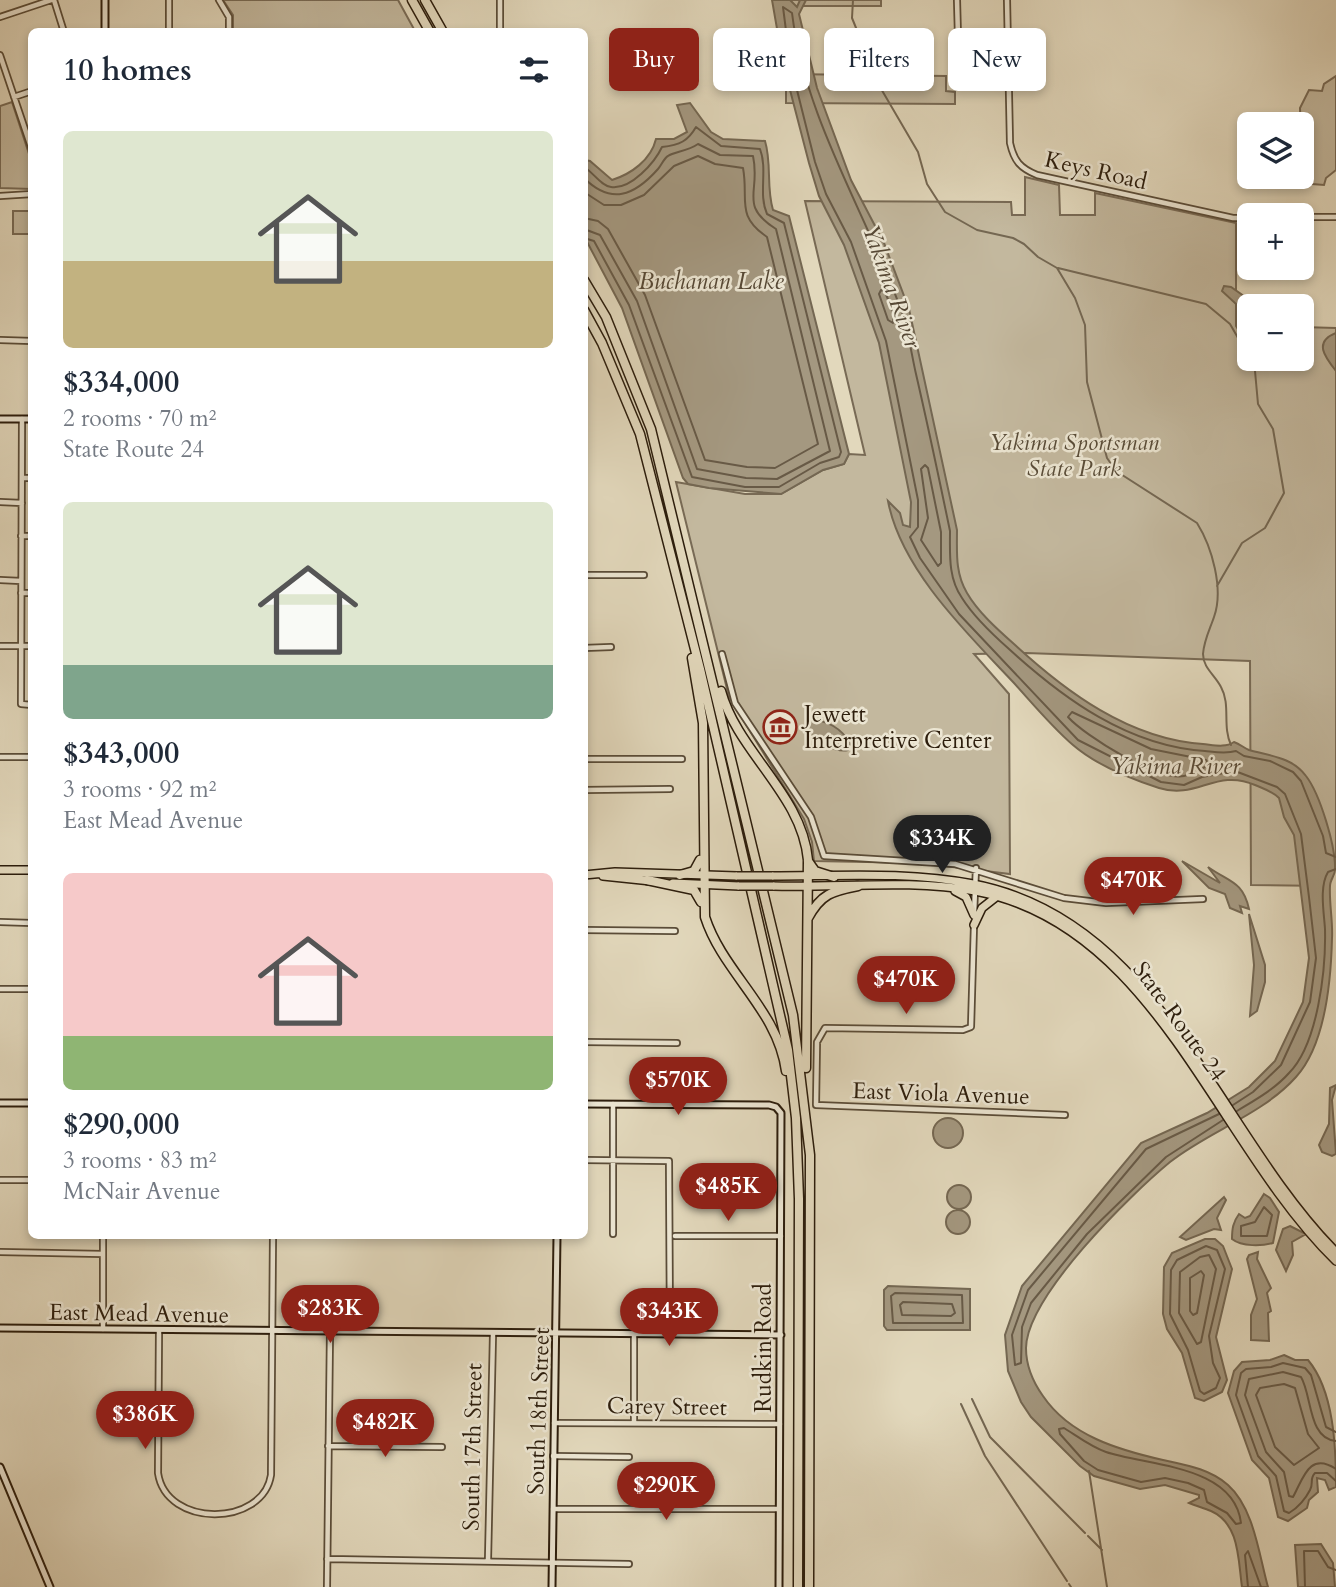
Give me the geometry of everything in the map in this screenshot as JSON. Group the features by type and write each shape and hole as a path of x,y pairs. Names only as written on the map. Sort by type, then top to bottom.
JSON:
{"highway":[{"path":"412,0 428,28"},
{"path":"425,0 441,28"},
{"path":"588,287 606,317 651,429 790,1001 807,1106"},
{"path":"588,317 602,343 640,434 782,1013 796,1118 799,1199 798,1587"},
{"path":"684,557 723,699 736,725 800,825 807,860 807,1106 811,1202 809,1587"},
{"path":"675,569 703,723 705,917"},
{"path":"680,875 696,869 703,855"},
{"path":"807,860 815,871 834,877"},
{"path":"647,880 698,893 715,941 773,1028 785,1063 799,1199"},
{"path":"806,921 821,897 832,891 858,886"}],"main road":[{"path":"0,870 28,870"},
{"name":"State Route 24","path":"588,875 925,878 975,888 1044,908 1080,929 1125,967 1279,1195 1336,1261"},
{"name":"State Route 24","path":"588,875 703,885 975,888 1046,916 1089,943 1127,978 1166,1024"},
{"path":"952,888 965,897 974,915"},
{"path":"974,925 982,908 996,897"},
{"name":"State Route 24","path":"1323,1243 1336,1252"}],"street":[{"path":"0,17 52,0 62,28"},
{"path":"104,0 105,28"},
{"path":"169,0 169,28"},
{"path":"219,0 229,17 229,28"},
{"path":"499,0 499,28"},
{"path":"957,0 958,28"},
{"name":"Keys Road","path":"1007,0 1010,143 1013,157 1021,169 1037,175 1237,218"},
{"path":"0,55 28,138"},
{"path":"14,97 28,93"},
{"path":"0,195 28,194"},
{"path":"1314,217 1336,217"},
{"path":"0,340 28,341"},
{"path":"0,419 28,419"},
{"path":"22,419 21,704 28,705"},
{"path":"22,478 28,478"},
{"path":"0,502 22,503"},
{"path":"21,536 28,536"},
{"path":"588,575 644,575"},
{"path":"0,580 21,581"},
{"path":"21,593 28,593"},
{"path":"0,646 28,646"},
{"path":"588,648 611,647"},
{"path":"722,654 736,703 811,817 824,856 933,861 976,868 1064,898 1120,904 1203,899"},
{"path":"0,757 28,757"},
{"path":"588,759 682,759"},
{"path":"588,790 670,789"},
{"path":"974,925 976,868"},
{"path":"0,922 28,923"},
{"name":"East Viola Avenue","path":"974,925 971,1027 963,1030 825,1028 817,1042 816,1105 1065,1115"},
{"path":"588,930 675,931"},
{"path":"0,989 28,989"},
{"path":"588,1042 677,1043"},
{"path":"0,1103 28,1103"},
{"path":"588,1104 613,1104 613,1234"},
{"name":"Rudkin Road","path":"613,1104 769,1105 779,1110 782,1122 779,1587"},
{"path":"588,1160 669,1161 670,1335"},
{"path":"0,1180 28,1180"},
{"path":"675,1236 781,1236"},
{"path":"103,1239 103,1330"},
{"path":"159,1331 159,1481 175,1505 192,1511 215,1512 250,1508 268,1489 271,1475 274,1239"},
{"name":"South 18th Street","path":"552,1587 552,1456 558,1334 557,1239"},
{"path":"0,1252 103,1254"},
{"name":"East Mead Avenue","path":"0,1328 781,1335"},
{"path":"327,1587 330,1332"},
{"name":"South 17th Street","path":"488,1561 493,1334"},
{"path":"634,1335 634,1423"},
{"name":"Carey Street","path":"553,1423 780,1424"},
{"path":"328,1446 442,1447"},
{"path":"552,1456 629,1457"},
{"path":"0,1467 50,1587"},
{"path":"552,1509 779,1509"},
{"path":"327,1559 629,1564"}],"green space":[{"path":"223,0 398,0 413,28 233,28 233,15"},
{"path":"786,0 881,0 881,6 786,6"},
{"path":"810,74 824,74 824,91 934,91 934,76 946,76 946,91 955,92 955,104 786,103 786,91 810,91"},
{"path":"1336,76 1336,170 1326,178 1324,185 1314,184 1314,112 1300,112 1300,108 1309,90 1322,91 1324,84"},
{"path":"12,102 28,151 28,189 0,188 0,106"},
{"name":"Yakima Sportsman State Park","path":"1025,177 1059,185 1060,215 1095,215 1095,193 1236,223 1237,371 1314,371 1314,327 1336,328 1336,865 1326,868 1326,886 1251,885 1250,661 1026,653 974,654 1009,694 1010,874 920,863 814,861 812,842 804,819 729,697 676,482 745,494 781,494 823,470 844,464 849,454 865,455 805,201 1011,202 1012,215 1025,215"},
{"path":"13,211 28,211 28,234 13,234"}],"water":[{"name":"Yakima River","path":"772,0 790,0 797,7 800,0 806,0 799,14 802,28 777,28"},
{"name":"Yakima River","path":"810,59 817,88 851,180 884,243 909,309 957,530 959,570 963,585 982,614 1055,679 1124,723 1176,740 1219,746 1234,742 1249,750 1280,758 1294,765 1311,784 1326,821 1335,860 1330,886 1330,973 1320,1030 1306,1063 1296,1077 1267,1102 1170,1162 1107,1222 1061,1275 1043,1302 1031,1326 1026,1348 1029,1367 1039,1391 1054,1410 1081,1431 1113,1446 1206,1471 1228,1485 1237,1495 1250,1519 1268,1587 1242,1587 1236,1544 1228,1525 1211,1511 1189,1503 1199,1498 1199,1495 1165,1485 1140,1489 1094,1476 1080,1466 1031,1417 1021,1402 1008,1371 1005,1335 1022,1286 1141,1143 1207,1113 1249,1087 1275,1061 1303,1002 1309,958 1294,835 1284,817 1279,798 1255,785 1229,780 1172,791 1125,775 1082,752 1050,723 977,644 921,576 895,527 888,501 900,513 903,525 910,527 911,502 879,343 844,245 819,196 790,91 810,91"},
{"name":"Buchanan Lake","path":"690,103 711,132 723,139 765,141 773,210 789,216 849,454 844,464 823,470 781,494 709,488 688,484 683,478 622,308 588,244 588,161 612,180 626,174 645,160 656,139 674,139 687,132 677,105"},
{"path":"1224,286 1231,287 1241,294 1237,294 1237,305 1222,291"},
{"path":"1336,333 1336,371 1325,355 1323,345"},
{"path":"809,720 828,723 838,730 850,744 848,750 831,748 814,737 806,729"},
{"path":"1182,861 1220,883 1208,867 1234,883 1243,893 1249,909 1240,906 1242,913 1230,908 1225,894 1209,888"},
{"path":"1249,914 1265,965 1265,982 1257,1011 1250,1016 1254,965"},
{"path":"1336,1085 1332,1100 1336,1154 1332,1156 1322,1152 1319,1145 1329,1124 1330,1088"},
{"path":"948,1118 959,1122 963,1133 959,1144 948,1148 937,1144 933,1133 937,1122"},
{"path":"959,1185 970,1192 971,1197 964,1208 959,1209 948,1202 947,1197 954,1186"},
{"path":"1264,1194 1279,1212 1273,1243 1252,1245 1232,1239 1233,1226 1239,1214 1245,1218 1250,1216"},
{"path":"1224,1197 1226,1200 1217,1218 1221,1230 1214,1229 1186,1240 1180,1237"},
{"path":"958,1210 969,1217 970,1222 963,1233 958,1234 947,1227 946,1222 953,1211"},
{"path":"1290,1226 1306,1234 1292,1242 1293,1255 1286,1271 1276,1250 1283,1229"},
{"path":"1205,1239 1215,1239 1223,1246 1232,1269 1216,1337 1227,1380 1222,1392 1204,1401 1195,1398 1182,1353 1167,1329 1163,1314 1164,1267 1172,1253"},
{"path":"1258,1252 1257,1259 1271,1288 1267,1293 1271,1311 1268,1313 1269,1341 1251,1340 1251,1315 1257,1299 1247,1259 1249,1255"},
{"path":"888,1286 970,1289 970,1330 887,1330 884,1326 884,1290"},
{"path":"1284,1355 1295,1360 1308,1360 1317,1373 1332,1420 1336,1471 1336,1487 1329,1490 1325,1480 1317,1478 1318,1492 1309,1500 1307,1508 1288,1521 1278,1517 1269,1478 1252,1460 1228,1393 1234,1371 1242,1362 1270,1360"},
{"path":"1321,1544 1333,1563 1335,1587 1298,1587 1295,1545"}],"waterway":[{"path":"853,0 852,18 880,87 918,152 927,184 945,212 977,230 1013,238 1057,268 1075,298 1085,325 1087,382 1107,458 1116,471 1197,523 1212,556 1218,594 1203,654 1207,667 1224,694 1231,745"},
{"path":"1058,268 1206,304 1230,324 1237,336"},
{"path":"1217,586 1242,543 1265,528 1284,493 1273,429 1258,404 1255,371"},
{"path":"972,1399 990,1437 1085,1533"},
{"path":"961,1404 985,1456 1067,1581"},
{"path":"1089,1471 1107,1587"},
{"path":"1088,1536 1102,1550"}],"place":[{"name":"Jewett Interpretive Center","path":"780,727"}]}
